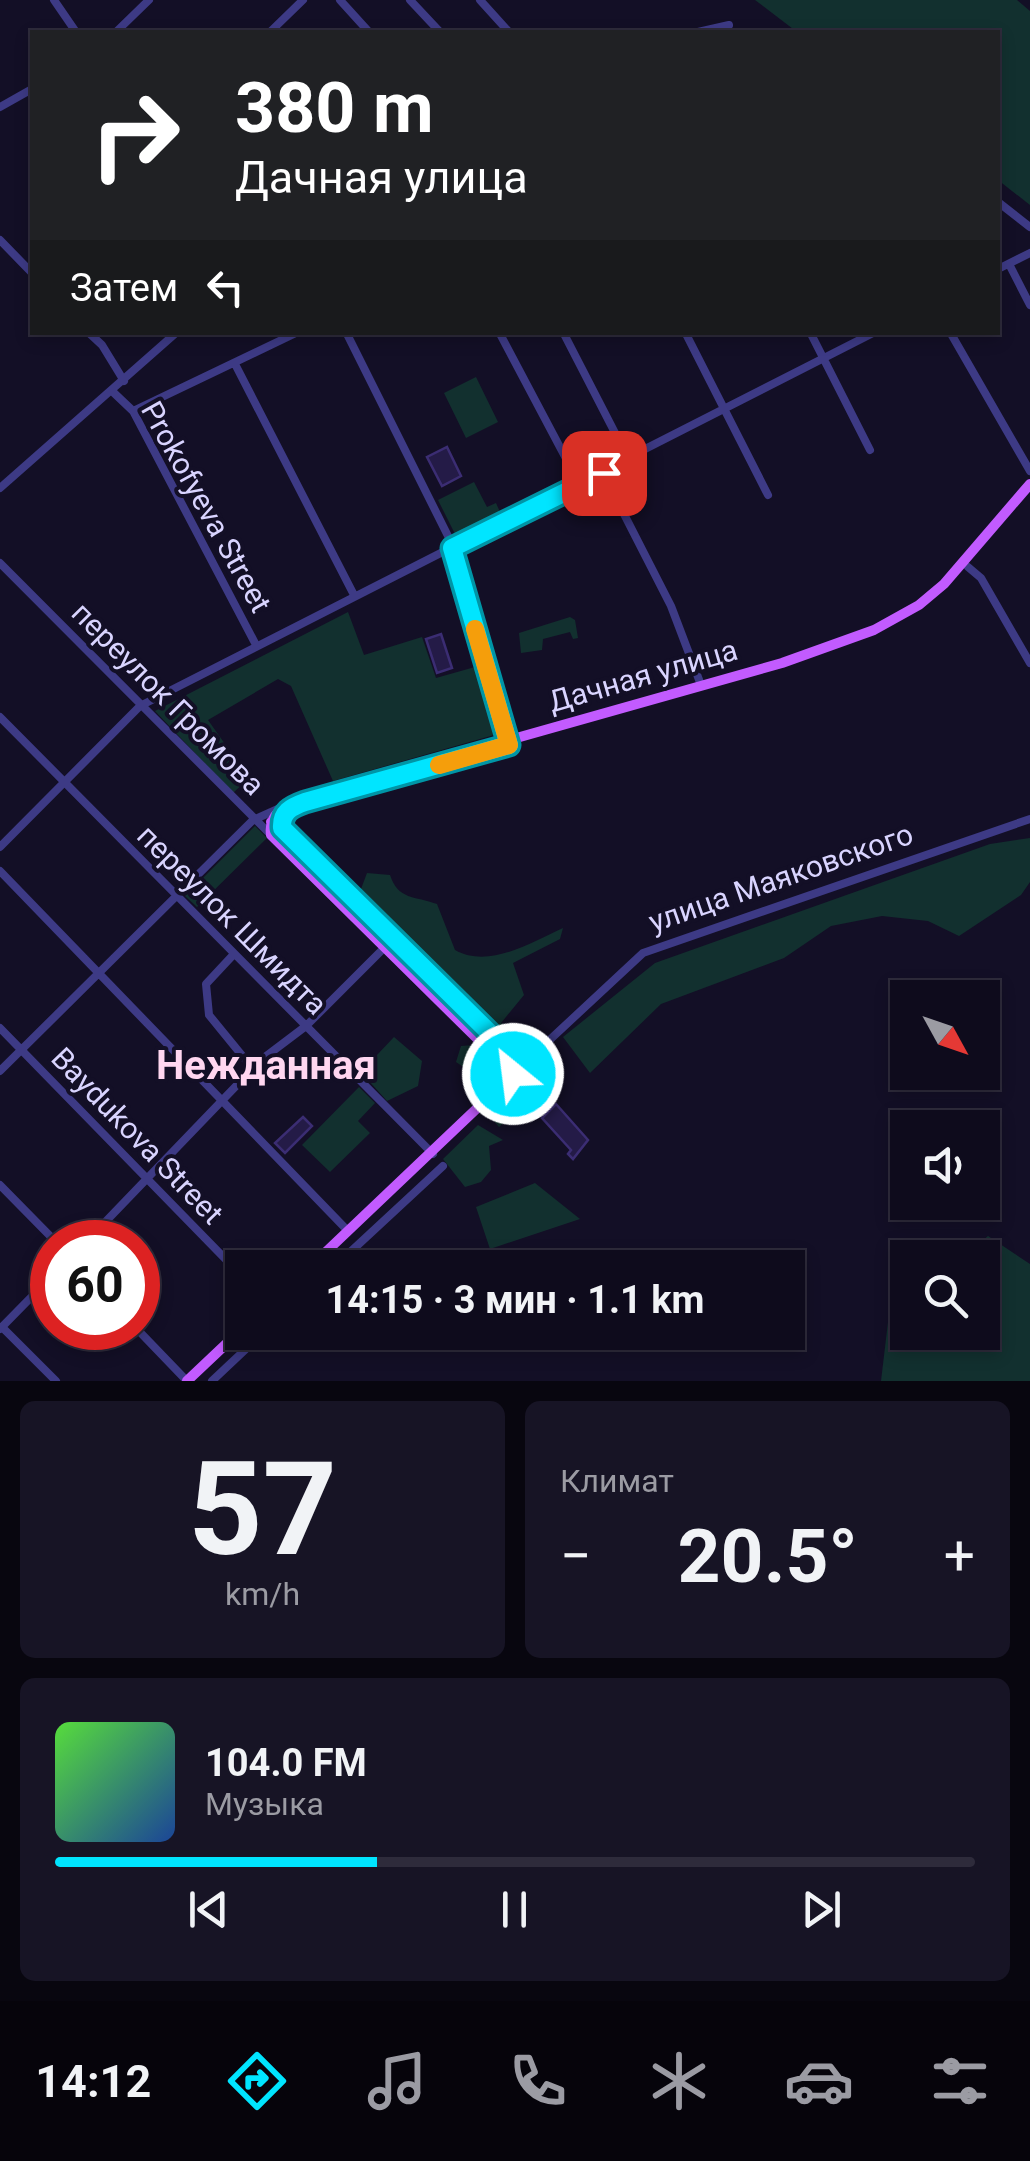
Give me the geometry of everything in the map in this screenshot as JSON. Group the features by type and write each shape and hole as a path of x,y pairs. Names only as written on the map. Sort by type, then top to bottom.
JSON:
{"main road":[{"name":"Дачная улица","path":"966,565 1030,484"},
{"name":"Дачная улица","path":"287,807 841,646 910,611 966,565 1030,492"},
{"name":"переулок Громова","path":"275,829 287,807"},
{"name":"переулок Громова","path":"275,829 385,947 513,1074"},
{"name":"переулок Громова","path":"275,829 505,1048 514,1062 513,1074"},
{"name":"улица Маяковского","path":"328,1250 513,1074"},
{"path":"187,1381 225,1346"}],"street":[{"path":"54,0 75,30"},
{"path":"118,30 149,0"},
{"path":"272,30 302,0"},
{"path":"340,0 367,30"},
{"path":"410,0 438,30"},
{"path":"480,0 507,30"},
{"path":"707,30 729,25"},
{"path":"0,107 30,90"},
{"path":"1000,204 1030,228"},
{"path":"0,240 30,271"},
{"path":"1000,269 1030,254"},
{"path":"1009,264 1030,304"},
{"name":"Prokofyeva Street","path":"91,335 102,345 124,382"},
{"path":"0,488 174,335"},
{"path":"133,411 292,335"},
{"path":"347,335 452,548 508,743"},
{"path":"502,335 580,485"},
{"path":"565,335 629,460"},
{"path":"686,335 768,495"},
{"path":"812,335 870,450"},
{"path":"0,847 140,706 869,335"},
{"path":"952,335 1030,471"},
{"path":"235,364 354,595"},
{"name":"Prokofyeva Street","path":"113,392 133,411 256,645"},
{"path":"604,473 671,606 702,688"},
{"name":"переулок Громова","path":"0,563 254,820 275,829"},
{"path":"966,565 981,578 1030,662"},
{"name":"переулок Шмидта","path":"0,716 433,1154"},
{"name":"Дачная улица","path":"0,1070 254,820 287,807"},
{"name":"улица Маяковского","path":"513,1074 643,954 1030,819"},
{"path":"0,871 348,1231"},
{"path":"108,1220 252,1068 306,1026 385,947"},
{"path":"234,954 206,984 209,1014 252,1068"},
{"name":"Baydukova Street","path":"0,1028 225,1259"},
{"path":"352,1250 443,1166"},
{"path":"0,1186 34,1220"},
{"path":"30,1298 1,1328 56,1381"},
{"path":"157,1350 187,1381"},
{"path":"203,1367 214,1380 245,1350"}],"green space":[{"path":"755,0 1017,0 1030,11 1030,205 1000,182 1000,30 794,30"},
{"path":"476,377 498,422 466,438 444,393"},
{"path":"474,482 487,507 496,503 500,512 455,534 438,500"},
{"path":"348,612 364,655 422,637 436,678 482,665 501,733 333,781 291,686 278,679 208,720 249,778 233,793 155,711"},
{"path":"570,617 575,620 578,638 573,639 570,632 543,639 542,650 521,653 519,633"},
{"path":"255,826 267,838 197,907 185,896"},
{"path":"1030,838 1030,882 1021,895 959,936 928,921 882,916 831,926 784,958 661,1004 590,1073 563,1037 655,963 990,844"},
{"path":"367,873 390,875 403,893 437,904 455,950 468,955 482,957 509,952 563,928 560,939 513,963 524,995 501,1023 518,1029 507,1040 361,889"},
{"path":"394,1037 422,1061 418,1086 387,1101 361,1072"},
{"path":"474,1045 501,1074 480,1099 465,1088 472,1073 456,1062 461,1046"},
{"path":"520,1071 530,1072 544,1088 499,1127 485,1111"},
{"path":"359,1087 375,1103 358,1121 370,1133 330,1172 302,1145"},
{"path":"478,1125 503,1140 489,1146 491,1170 481,1182 465,1187 443,1159"},
{"path":"535,1183 580,1219 490,1249 476,1207"},
{"path":"1000,1244 1030,1264 1030,1381 881,1381 888,1322 890,1350 1000,1350"}],"building":[{"path":"447,447 461,476 442,486 427,457"},
{"path":"441,634 452,668 437,673 426,639"},
{"path":"556,1104 588,1140 573,1159 568,1154 571,1150 542,1118"},
{"path":"303,1117 312,1126 285,1153 275,1143"}],"slow traffic":[{"path":"439,765 509,745 475,629"}],"district":[{"name":"Нежданная","path":"266,1065"}],"route":[{"path":"513,1074 511,1054 282,828 281,821 290,808 305,802 509,745 452,548 604,473"}]}
